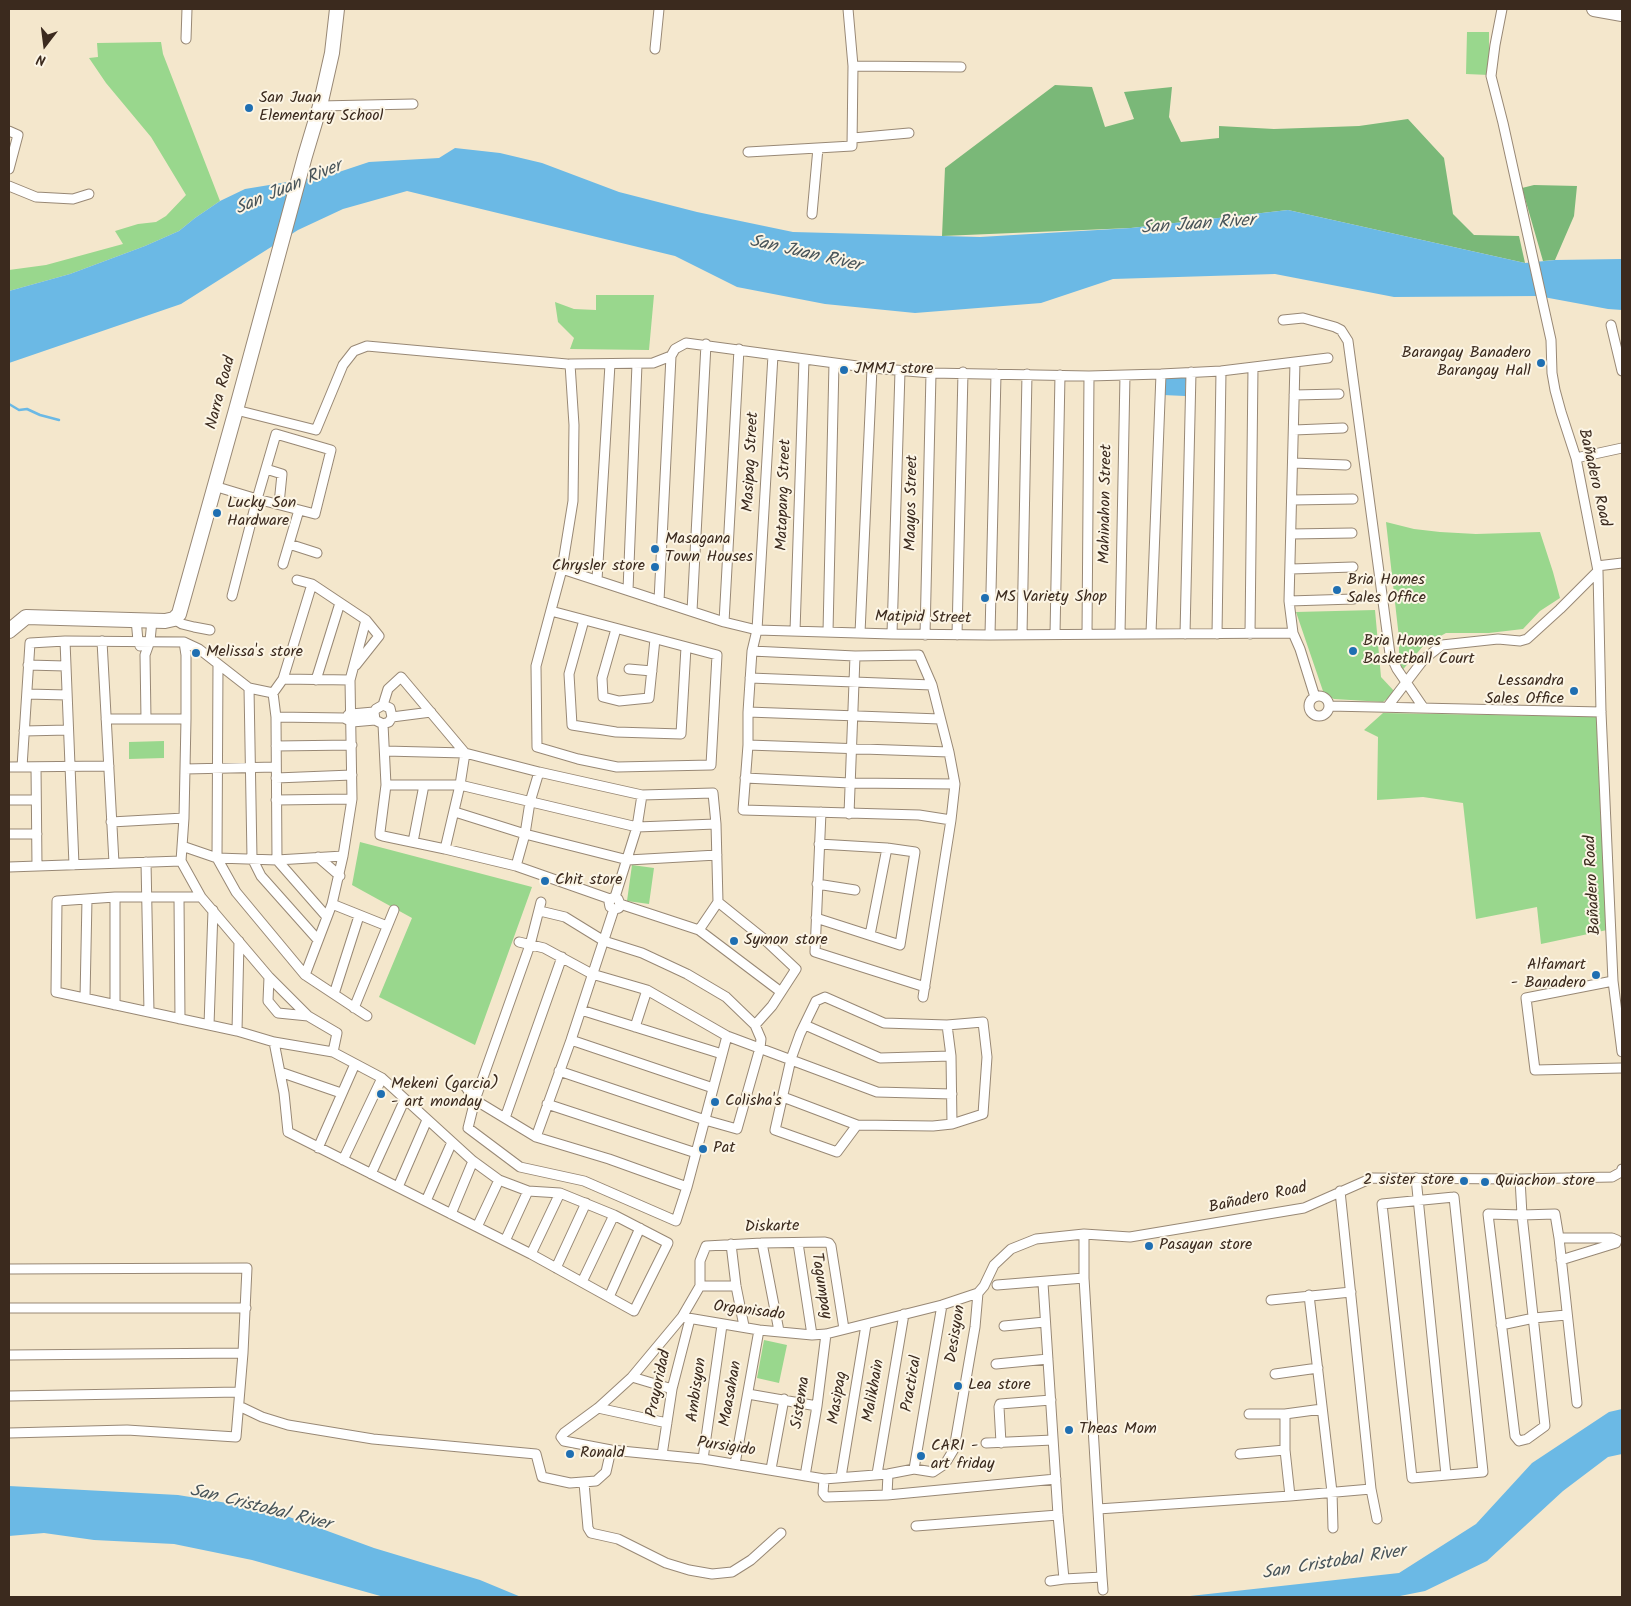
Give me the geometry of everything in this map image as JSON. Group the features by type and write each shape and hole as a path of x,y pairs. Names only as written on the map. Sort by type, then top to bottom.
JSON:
{"main road":[{"name":"Narra Road","path":"174,619 182,606 320,106 332,53 337,9"},
{"path":"1594,9 1622,14"},
{"path":"9,630 23,618 29,617 165,621 174,619"}],"street":[{"path":"186,40 188,9"},
{"path":"655,49 659,9"},
{"path":"748,152 852,146 853,66 848,9"},
{"name":"Bañadero Road","path":"1502,9 1491,76 1504,123 1551,340 1554,382 1561,412 1576,458 1597,568 1601,712 1613,981 1620,1012 1622,1052"},
{"path":"853,66 961,67"},
{"path":"320,106 412,104"},
{"path":"9,132 18,135 9,169"},
{"path":"852,138 909,134"},
{"path":"812,214 818,148"},
{"path":"9,186 36,197 73,199 89,194"},
{"path":"1283,320 1303,318 1335,327 1341,330 1348,341 1390,654 1397,669 1423,707"},
{"path":"1611,325 1622,371"},
{"path":"659,601 671,356 675,349 686,343 706,344 872,368 931,373 963,372 1089,376 1161,374 1221,371 1328,358"},
{"path":"692,611 706,344"},
{"path":"236,410 316,430 342,365 354,351 367,346 567,364"},
{"path":"724,622 739,349"},
{"name":"Masipag Street","path":"773,355 757,630 752,651 743,810 821,812"},
{"path":"551,611 717,655 711,765 617,767 578,759 537,747 536,666 562,569 573,501 574,426 570,364 653,363 671,356"},
{"name":"Matapang Street","path":"795,631 804,359"},
{"path":"1295,362 1289,601 1293,633 1315,696"},
{"path":"828,632 834,363"},
{"path":"597,580 610,364"},
{"path":"628,590 638,364"},
{"path":"860,633 872,368"},
{"path":"1250,634 1252,368"},
{"path":"892,634 900,371"},
{"path":"1218,634 1221,371"},
{"path":"957,635 963,372"},
{"path":"1185,634 1191,372"},
{"name":"Maayos Street","path":"925,635 931,373"},
{"path":"990,635 996,374"},
{"path":"1022,635 1027,374"},
{"path":"1151,633 1161,374"},
{"path":"1055,634 1060,375"},
{"name":"Mahinahon Street","path":"1120,634 1125,375"},
{"path":"1088,634 1089,376"},
{"path":"1294,395 1339,394"},
{"path":"1294,430 1343,428"},
{"path":"214,486 257,499 315,514 331,450 276,434 257,499 232,596"},
{"path":"1576,458 1622,448"},
{"path":"1293,463 1346,465"},
{"path":"266,469 282,474 278,504"},
{"path":"1292,500 1353,499"},
{"path":"283,564 299,510"},
{"path":"1291,534 1352,533"},
{"path":"289,544 317,553"},
{"path":"1388,706 1424,659 1442,645 1498,640 1520,642 1527,639 1560,609 1597,568 1622,563"},
{"path":"1291,569 1353,567"},
{"name":"Matipid Street","path":"562,569 724,622 757,630 925,635 1293,633"},
{"path":"298,580 312,584 366,620 379,636 354,667"},
{"path":"312,584 283,679 273,693 276,717 277,860 327,917"},
{"path":"1289,601 1354,600"},
{"path":"316,680 340,603"},
{"path":"136,619 138,642 145,655"},
{"path":"174,619 182,624 210,630"},
{"path":"146,719 145,655 150,641 152,620"},
{"path":"305,975 332,904 344,856 352,798 352,745 349,718 350,680 366,620"},
{"path":"584,620 569,674 572,725 616,732 681,734 686,647"},
{"path":"616,629 602,678 603,697 619,700 649,698 655,639"},
{"path":"22,767 30,643 64,641 184,642 199,649 248,688 273,693"},
{"path":"64,641 74,864"},
{"path":"102,641 114,863"},
{"path":"184,642 186,655 186,719 182,860 201,897 269,977 308,1016 337,1033 334,1052"},
{"path":"752,651 856,656 919,656 932,685 955,784 923,997"},
{"path":"849,814 854,717 853,682 856,656"},
{"path":"218,664 217,858 236,892 305,975 367,1016"},
{"path":"28,665 65,666"},
{"path":"629,669 652,671"},
{"path":"383,706 388,689 401,677 465,753 455,812 445,849"},
{"path":"750,678 932,685"},
{"path":"283,679 350,680"},
{"path":"248,688 252,858 261,876 318,940"},
{"path":"27,694 67,696"},
{"path":"1315,696 1309,704 1310,711 1315,715 1325,714 1329,706"},
{"path":"1315,696 1325,697 1329,706"},
{"path":"276,717 377,719 389,722 392,717 390,708 383,706 376,709 377,719 385,751 386,785 380,835 516,866 699,930 781,992"},
{"path":"1329,706 1601,712"},
{"path":"392,717 431,712"},
{"path":"748,712 940,719"},
{"path":"106,719 186,719"},
{"path":"24,730 68,730"},
{"path":"276,746 352,745"},
{"path":"748,745 949,752"},
{"path":"385,751 465,753 642,795 714,793 718,902 699,930"},
{"path":"9,767 108,766"},
{"path":"36,767 37,866"},
{"path":"185,769 276,767"},
{"path":"516,866 525,834 530,802 539,772"},
{"path":"276,778 352,775"},
{"path":"745,778 850,783 955,784"},
{"path":"386,785 460,785 637,827 716,824"},
{"path":"413,842 424,785"},
{"path":"536,1137 604,940 637,827 642,795"},
{"path":"276,800 352,798"},
{"path":"9,800 36,800"},
{"path":"455,812 525,834 628,860 717,855"},
{"path":"925,987 815,952 821,812 919,815 951,820"},
{"path":"111,822 184,818"},
{"path":"9,834 37,834"},
{"path":"816,918 900,945 915,852 887,848 819,844"},
{"path":"182,846 217,858 277,860 344,856"},
{"path":"870,935 887,848"},
{"path":"318,857 340,876"},
{"path":"9,867 182,860"},
{"path":"146,862 149,1012"},
{"path":"817,884 855,890"},
{"path":"201,897 146,896 57,901 56,992 237,1031 274,1042 334,1052 382,1078 473,1161 499,1180 528,1190 560,1193 614,1215 668,1242 634,1311 531,1254 288,1132 284,1093 274,1042"},
{"path":"115,897 116,1005"},
{"path":"179,898 180,1019"},
{"path":"86,998 87,899"},
{"path":"718,902 796,968 772,1006 755,1025"},
{"path":"332,904 387,926"},
{"path":"559,1071 704,1120 737,1129 760,1048 761,1038 755,1025 726,997 687,974 642,953 604,940 565,917 540,906 530,945 475,1100 468,1128 520,1167 584,1181 676,1221 687,1187 704,1120 727,1036"},
{"path":"209,1025 212,910"},
{"path":"354,1008 394,910"},
{"path":"334,994 359,916"},
{"path":"237,1031 239,941"},
{"path":"519,942 544,948 592,974 647,990 727,1036 877,1092 952,1094"},
{"path":"505,1118 562,957"},
{"path":"269,977 268,1001 278,1013 308,1016"},
{"path":"1613,981 1526,998 1536,1070 1622,1068"},
{"path":"635,1027 647,990"},
{"path":"783,1097 857,1125 933,1126 952,1124 983,1114 987,1057 982,1022 947,1025 884,1023 825,997 816,1001 800,1034 791,1059 774,1130 837,1152 857,1125"},
{"path":"580,1010 722,1054"},
{"path":"805,1025 880,1058 951,1056"},
{"path":"947,1025 951,1056 952,1124"},
{"path":"571,1040 713,1088"},
{"path":"318,1148 355,1064"},
{"path":"280,1072 341,1093"},
{"path":"342,1160 382,1078"},
{"path":"465,1086 475,1100 536,1137 609,1159 687,1187"},
{"path":"371,1174 405,1100"},
{"path":"547,1104 696,1153"},
{"path":"398,1187 427,1120"},
{"path":"426,1201 452,1142"},
{"path":"451,1214 473,1161"},
{"name":"Bañadero Road","path":"978,1293 984,1286 994,1265 1011,1249 1036,1239 1084,1234 1130,1237 1304,1208 1372,1178 1520,1179 1612,1177 1622,1170"},
{"path":"1416,1178 1446,1475"},
{"path":"1520,1179 1522,1215 1545,1426 1527,1439 1519,1441 1515,1436 1488,1214 1522,1215 1555,1214 1577,1403"},
{"path":"477,1227 499,1180"},
{"path":"505,1241 528,1190"},
{"path":"1340,1191 1372,1489 1377,1519"},
{"path":"531,1254 560,1193"},
{"path":"1454,1197 1483,1472 1412,1478 1382,1204 1418,1201 1454,1197"},
{"path":"556,1268 586,1203"},
{"path":"582,1282 614,1215"},
{"path":"609,1297 640,1228"},
{"path":"1084,1234 1084,1278 1103,1590"},
{"path":"1559,1238 1612,1238 1617,1240 1616,1243 1561,1260"},
{"name":"Diskarte","path":"700,1286 700,1261 706,1246 798,1242 829,1243 844,1329"},
{"name":"Tagumpay","path":"798,1242 812,1335"},
{"path":"762,1243 779,1331"},
{"path":"731,1244 736,1286 744,1326"},
{"path":"9,1268 247,1268 246,1308 236,1437 127,1430 9,1433"},
{"path":"996,1286 1084,1278"},
{"path":"1044,1283 1058,1516 1064,1579"},
{"path":"598,1408 632,1377 686,1318 700,1286 736,1286"},
{"path":"1271,1300 1351,1292"},
{"name":"Organisado","path":"686,1318 722,1325 744,1326 759,1330 812,1335 826,1334 942,1305 978,1293"},
{"name":"Desisyon","path":"888,1474 914,1469 933,1472 945,1464 954,1449 975,1327 978,1293"},
{"path":"1309,1295 1332,1492 1333,1528"},
{"name":"Practical","path":"914,1469 942,1305"},
{"path":"9,1308 246,1308"},
{"name":"Malikhain","path":"877,1474 904,1314"},
{"path":"1501,1326 1534,1318 1566,1315"},
{"name":"Prayoridad","path":"662,1455 672,1389 686,1318"},
{"path":"1004,1326 1045,1322"},
{"name":"Ambisyon","path":"703,1459 722,1325"},
{"name":"Masipag","path":"841,1477 866,1325"},
{"name":"Maasahan","path":"735,1464 759,1330"},
{"name":"Sistema","path":"805,1476 817,1406 826,1334"},
{"path":"9,1355 243,1354"},
{"path":"996,1364 1048,1359"},
{"path":"1275,1374 1318,1368"},
{"path":"632,1377 672,1389"},
{"path":"9,1396 239,1392"},
{"path":"748,1394 817,1406"},
{"path":"772,1469 784,1399"},
{"path":"1001,1443 1000,1404 1051,1400"},
{"path":"238,1406 262,1417 288,1425 373,1439 536,1454 542,1477 570,1483 596,1481 606,1472 611,1450"},
{"path":"598,1408 667,1423"},
{"name":"Pursigido","path":"598,1408 564,1433 561,1437 564,1441 611,1450 703,1459 772,1469 824,1479 888,1474"},
{"path":"1249,1414 1285,1414 1322,1408"},
{"path":"1285,1414 1290,1496"},
{"path":"986,1443 1053,1440"},
{"path":"1240,1454 1286,1450"},
{"path":"887,1495 888,1474"},
{"path":"824,1479 823,1494 826,1496 887,1495 1056,1479"},
{"path":"584,1483 588,1528 591,1533 618,1539 666,1563 689,1570 712,1574 732,1572 751,1560 781,1533"},
{"path":"1098,1509 1372,1489"},
{"path":"916,1526 1058,1516"},
{"path":"1050,1581 1102,1577"}],"green space":[{"path":"1467,32 1489,32 1489,75 1466,74"},
{"path":"161,42 163,54 220,201 179,231 145,246 70,274 9,291 9,270 46,265 123,244 115,231 138,224 156,222 166,216 186,195 151,137 106,83 89,58 98,57 97,43"},
{"path":"1055,85 1092,87 1105,127 1134,119 1124,92 1172,87 1169,117 1181,142 1219,138 1219,126 1274,129 1359,126 1408,119 1444,158 1453,214 1474,235 1519,236 1525,263 1288,210 1131,228 942,236 945,168"},
{"path":"1534,185 1577,186 1574,216 1555,260 1543,261 1522,188"},
{"path":"596,295 654,295 649,350 570,349 574,338 558,322 555,302 574,309 596,310"},
{"path":"1386,522 1414,529 1440,532 1476,534 1540,532 1560,598 1540,611 1523,629 1489,633 1446,633 1424,645 1399,674 1399,638"},
{"path":"1375,610 1381,677 1395,692 1383,702 1334,699 1324,694 1296,612"},
{"path":"1383,713 1600,717 1607,930 1541,944 1537,907 1476,919 1463,803 1423,797 1377,800 1378,737 1364,730"},
{"path":"164,741 164,758 129,759 129,742"},
{"path":"360,842 532,887 475,1045 379,997 412,918 352,885"},
{"path":"632,865 654,868 649,904 627,901"},
{"path":"764,1340 787,1345 779,1383 757,1378"}],"water":[{"name":"San Juan River","path":"455,148 500,153 542,163 619,192 697,212 793,232 980,237 1131,228 1288,210 1525,263 1555,260 1622,259 1622,310 1538,296 1394,297 1275,274 1113,279 1041,303 915,313 825,304 737,287 675,256 407,191 343,209 298,230 181,304 9,363 9,291 70,274 145,246 179,231 220,201 245,189 330,175 369,162 439,158"},
{"path":"1162,378 1186,378 1185,396 1163,395"},
{"path":"1622,1409 1622,1454 1608,1457 1563,1491 1487,1561 1425,1591 1395,1597 1181,1597 1399,1573 1476,1524 1532,1463 1609,1412"},
{"name":"San Cristobal River","path":"9,1486 178,1495 270,1510 374,1548 480,1580 521,1597 384,1597 252,1560 174,1544 94,1540 44,1533 9,1536"}],"waterway":[{"path":"9,404 19,410 27,409 59,420"}],"place":[{"name":"San Juan Elementary School","path":"249,108"},
{"name":"Barangay Banadero Barangay Hall","path":"1541,363"},
{"name":"JMMJ store","path":"844,370"},
{"name":"Lucky Son Hardware","path":"217,513"},
{"name":"Masagana Town Houses","path":"655,549"},
{"name":"Chrysler store","path":"655,567"},
{"name":"Bria Homes Sales Office","path":"1337,590"},
{"name":"MS Variety Shop","path":"985,598"},
{"name":"Bria Homes Basketball Court","path":"1353,651"},
{"name":"Melissa's store","path":"196,653"},
{"name":"Lessandra Sales Office","path":"1574,691"},
{"name":"Chit store","path":"545,881"},
{"name":"Symon store","path":"734,941"},
{"name":"Alfamart - Banadero","path":"1596,975"},
{"name":"Mekeni (garcia) - art monday","path":"381,1094"},
{"name":"Colisha's","path":"715,1102"},
{"name":"Pat","path":"703,1149"},
{"name":"2 sister store","path":"1464,1181"},
{"name":"Quiachon store","path":"1485,1182"},
{"name":"Pasayan store","path":"1149,1246"},
{"name":"Lea store","path":"958,1386"},
{"name":"Theas Mom","path":"1069,1430"},
{"name":"Ronald","path":"570,1454"},
{"name":"CARI - art friday","path":"921,1456"}]}
